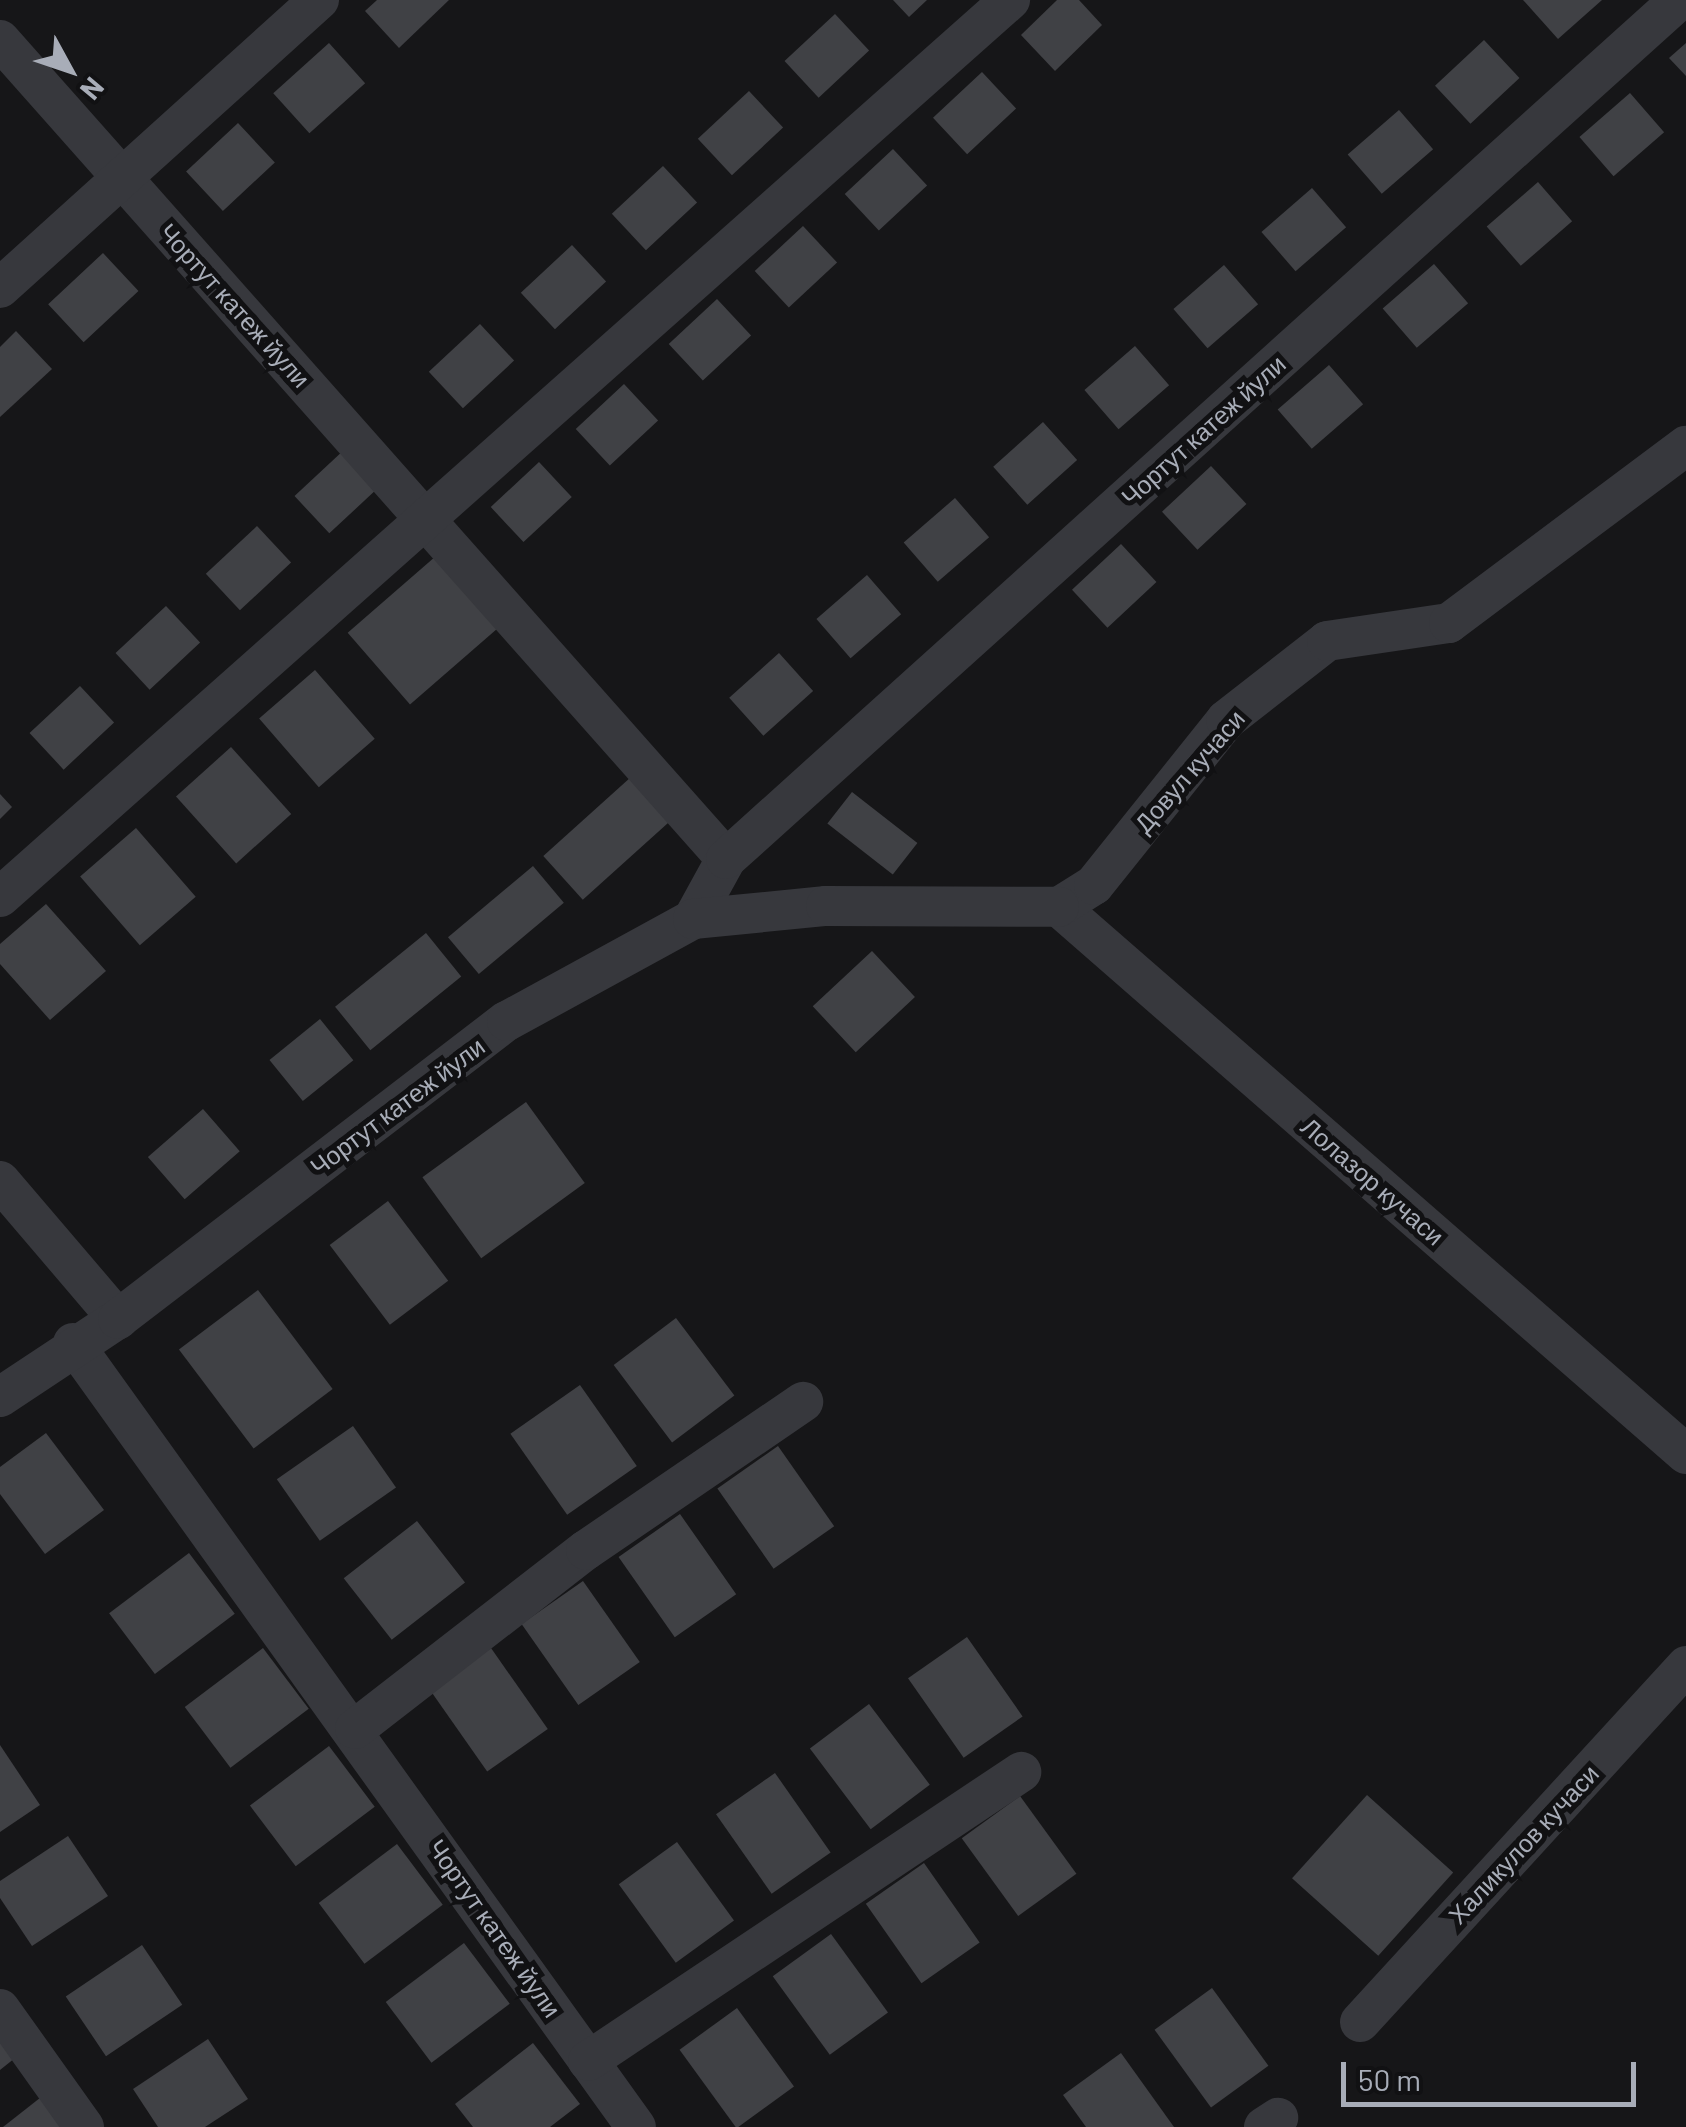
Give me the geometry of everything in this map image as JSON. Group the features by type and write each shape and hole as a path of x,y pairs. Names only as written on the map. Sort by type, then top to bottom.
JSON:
{"street":[{"path":"0,288 319,0"},
{"path":"0,897 429,523 1010,0"},
{"name":"Чортут катеж йули","path":"693,919 726,859 1680,0"},
{"name":"Чортут катеж йули","path":"0,40 726,859"},
{"name":"Довул кучаси","path":"1060,907 1094,885 1226,720 1327,641 1448,623 1686,446"},
{"name":"Чортут катеж йули","path":"0,1396 74,1342 118,1319 507,1022 693,919 826,906 1060,907"},
{"name":"Лолазор кучаси","path":"1060,907 1686,1454"},
{"path":"0,1181 118,1319"},
{"name":"Чортут катеж йули","path":"74,1342 356,1728 636,2127"},
{"path":"356,1728 586,1550 803,1402"},
{"name":"Халикулов кучаси","path":"1360,2022 1686,1666"},
{"path":"588,2060 1022,1772"},
{"path":"0,2009 84,2127"}],"building":[{"path":"377,0 449,0 399,48 365,11"},
{"path":"893,0 927,0 909,17"},
{"path":"1057,0 1079,0 1102,25 1055,71 1021,35"},
{"path":"1523,0 1602,0 1558,39"},
{"path":"835,14 869,51 819,98 785,61"},
{"path":"1484,40 1519,78 1470,124 1435,86"},
{"path":"329,43 365,83 309,133 273,93"},
{"path":"1686,43 1686,76 1669,58"},
{"path":"982,72 1016,109 967,154 933,118"},
{"path":"749,91 783,128 732,175 698,139"},
{"path":"1630,93 1664,132 1614,176 1579,137"},
{"path":"1399,110 1433,149 1382,194 1348,155"},
{"path":"238,123 275,162 223,211 186,171"},
{"path":"893,149 927,186 879,231 845,194"},
{"path":"663,166 697,203 646,250 612,214"},
{"path":"1538,182 1572,221 1521,266 1487,227"},
{"path":"1312,188 1346,227 1296,271 1261,232"},
{"path":"803,226 837,263 789,308 755,271"},
{"path":"572,245 606,282 555,329 521,293"},
{"path":"103,253 138,291 84,342 48,304"},
{"path":"1434,264 1468,303 1417,348 1383,309"},
{"path":"1224,265 1258,304 1208,348 1173,309"},
{"path":"717,299 751,336 703,381 669,344"},
{"path":"480,324 514,361 463,408 429,372"},
{"path":"16,331 52,369 0,417 0,347"},
{"path":"1135,346 1169,385 1119,429 1084,390"},
{"path":"1329,365 1363,404 1312,449 1278,410"},
{"path":"624,384 658,421 610,466 576,429"},
{"path":"1043,422 1077,460 1027,505 993,467"},
{"path":"345,449 380,486 329,533 295,496"},
{"path":"539,462 572,497 523,542 491,507"},
{"path":"1211,466 1246,504 1197,550 1162,512"},
{"path":"955,498 989,537 938,582 904,543"},
{"path":"257,526 291,563 240,610 206,574"},
{"path":"1121,544 1156,582 1107,628 1072,590"},
{"path":"436,556 498,628 410,704 348,633"},
{"path":"867,575 901,614 851,658 816,619"},
{"path":"166,606 200,643 150,690 116,653"},
{"path":"779,653 813,691 763,736 729,698"},
{"path":"315,670 375,739 319,787 259,719"},
{"path":"80,686 114,723 64,770 30,733"},
{"path":"231,747 291,814 236,863 176,797"},
{"path":"631,777 670,821 583,900 543,856"},
{"path":"852,792 917,843 893,875 827,824"},
{"path":"0,794 12,807 0,819"},
{"path":"136,828 196,897 140,945 80,877"},
{"path":"533,866 564,903 479,974 448,937"},
{"path":"46,904 106,971 50,1020 0,964 0,944"},
{"path":"426,933 461,977 370,1050 335,1007"},
{"path":"872,951 915,997 856,1052 813,1006"},
{"path":"320,1019 353,1060 303,1101 269,1060"},
{"path":"526,1102 585,1183 481,1258 422,1177"},
{"path":"203,1109 240,1151 185,1199 148,1157"},
{"path":"388,1201 448,1281 390,1325 330,1245"},
{"path":"258,1290 333,1389 254,1449 179,1350"},
{"path":"676,1318 734,1395 672,1442 614,1365"},
{"path":"580,1385 637,1466 567,1515 510,1434"},
{"path":"353,1426 396,1487 320,1541 277,1479"},
{"path":"46,1433 104,1510 45,1554 0,1494 0,1467"},
{"path":"778,1446 834,1526 774,1569 717,1488"},
{"path":"680,1514 736,1594 675,1637 619,1557"},
{"path":"417,1521 465,1582 392,1640 344,1578"},
{"path":"189,1553 235,1614 155,1674 109,1613"},
{"path":"583,1581 640,1662 578,1705 522,1624"},
{"path":"967,1637 1023,1716 964,1758 908,1678"},
{"path":"263,1648 309,1709 230,1768 185,1707"},
{"path":"491,1648 548,1729 487,1772 430,1690"},
{"path":"869,1704 930,1785 871,1829 810,1749"},
{"path":"0,1745 40,1805 0,1832"},
{"path":"329,1746 375,1807 296,1866 250,1806"},
{"path":"775,1773 831,1852 772,1894 716,1814"},
{"path":"1367,1795 1453,1873 1378,1956 1292,1878"},
{"path":"1020,1796 1076,1874 1018,1916 962,1838"},
{"path":"68,1836 108,1896 32,1946 0,1898 0,1881"},
{"path":"677,1842 734,1920 676,1963 619,1884"},
{"path":"397,1844 443,1905 364,1964 319,1903"},
{"path":"924,1863 980,1942 921,1983 866,1904"},
{"path":"831,1934 888,2012 830,2055 773,1976"},
{"path":"464,1943 510,2004 431,2063 386,2002"},
{"path":"142,1945 182,2005 106,2056 66,1996"},
{"path":"1212,1988 1268,2066 1211,2107 1155,2030"},
{"path":"737,2008 794,2086 736,2127 680,2050"},
{"path":"0,2028 20,2054 0,2070"},
{"path":"208,2039 248,2099 205,2127 158,2127 133,2089"},
{"path":"533,2043 580,2104 550,2127 473,2127 455,2104"},
{"path":"1121,2053 1174,2127 1086,2127 1063,2095"},
{"path":"45,2094 70,2127 3,2127"}]}
